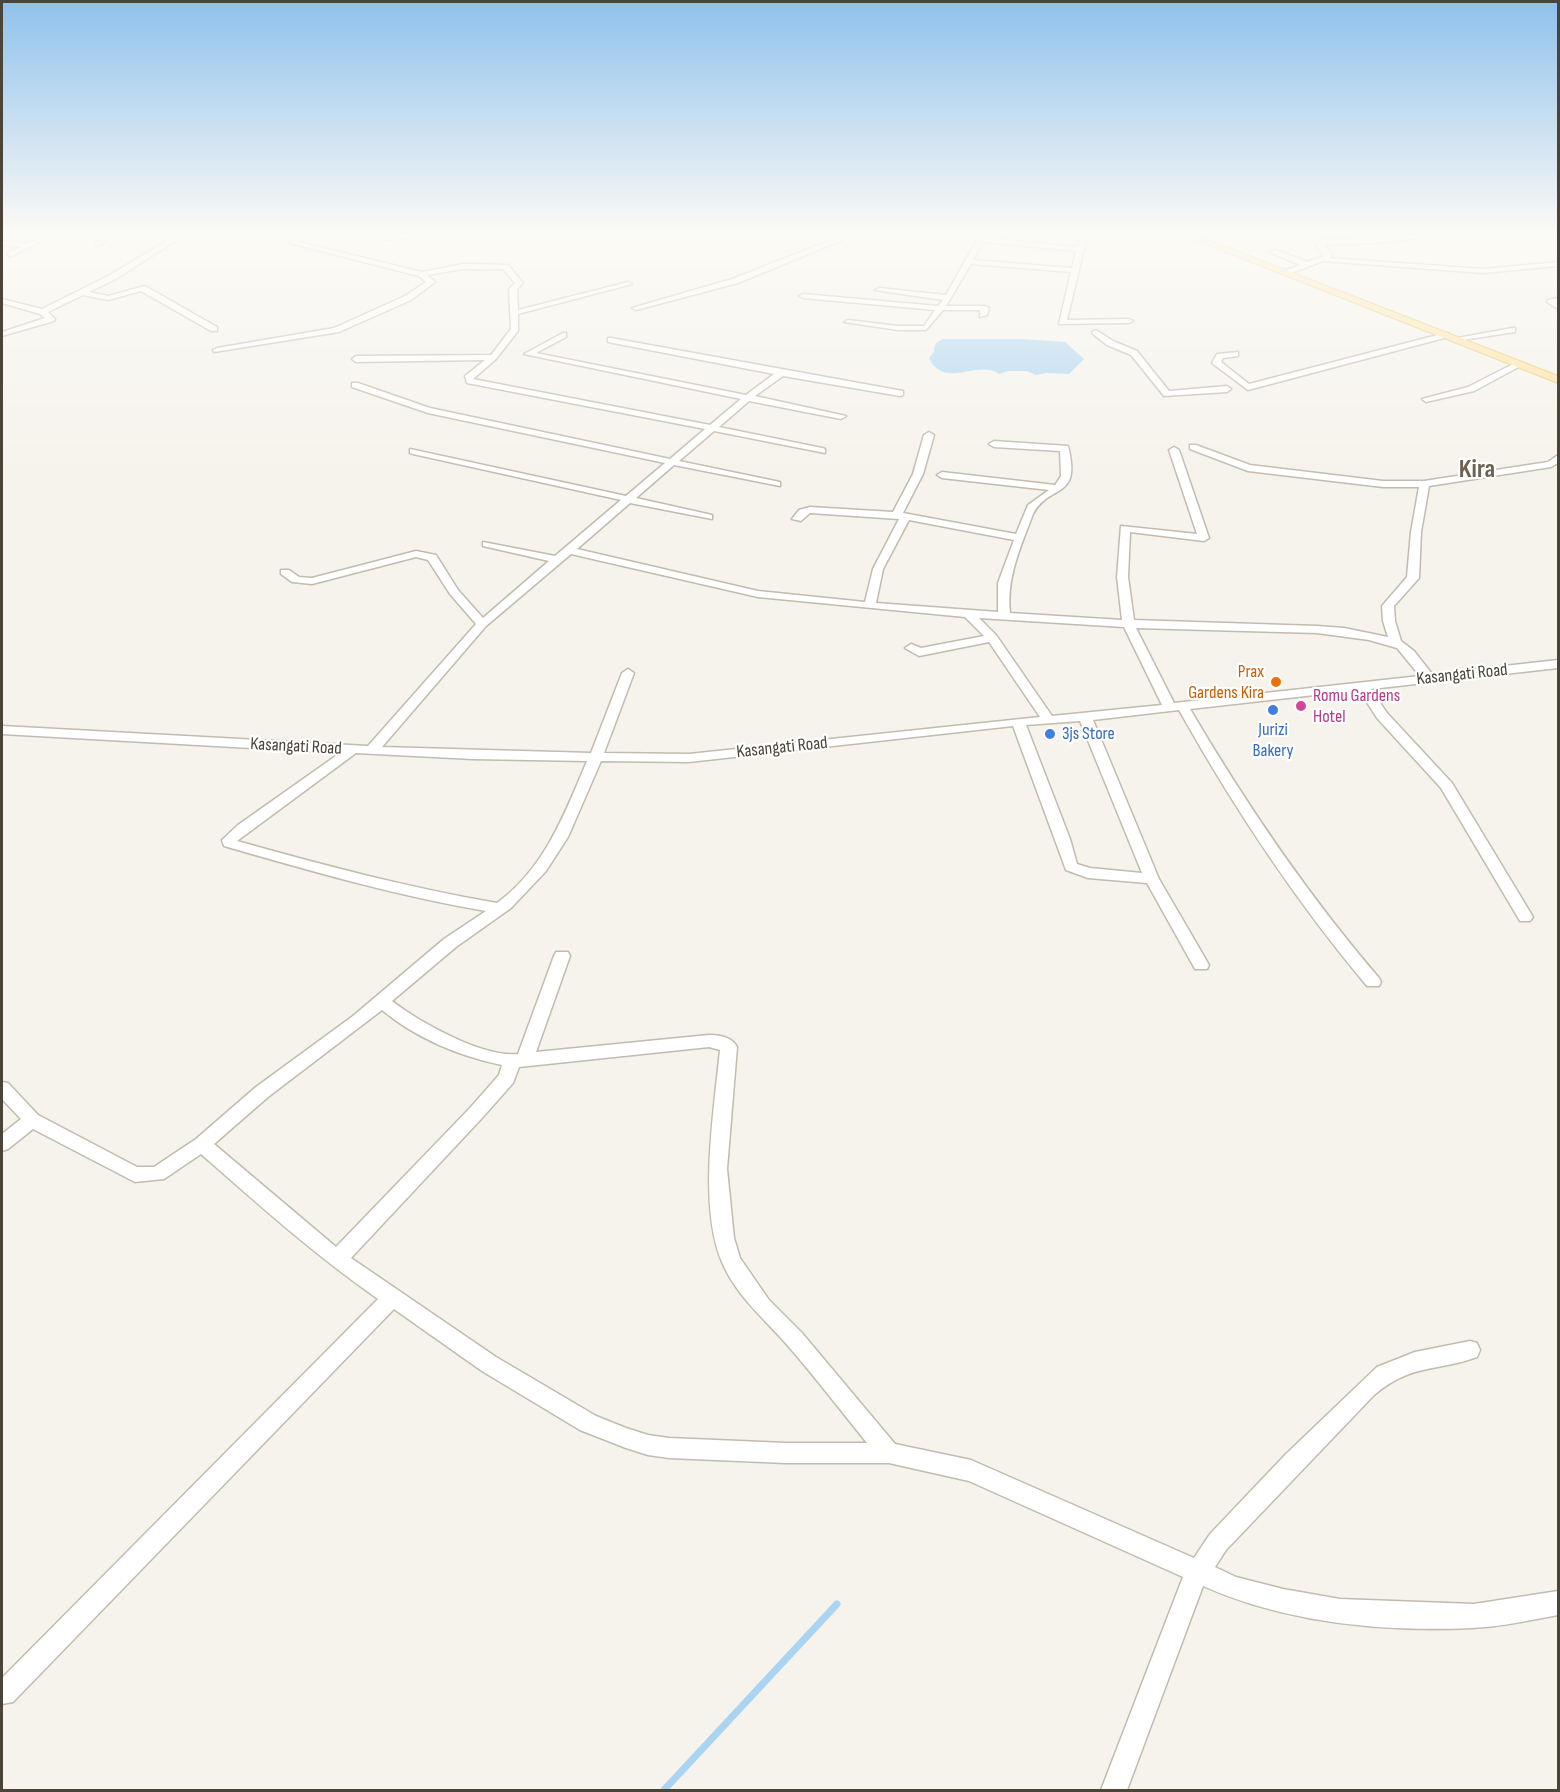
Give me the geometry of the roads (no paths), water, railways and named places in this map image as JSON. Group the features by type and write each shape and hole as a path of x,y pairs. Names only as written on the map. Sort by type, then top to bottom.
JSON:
{"main road":[{"path":"1393,315 1558,380"}],"street":[{"path":"2,334 51,319 47,315"},
{"path":"189,315 214,329"},
{"path":"217,350 336,330 371,315"},
{"path":"513,315 515,329 493,357 468,380 822,451"},
{"path":"848,322 898,328 926,328 935,315"},
{"path":"1064,315 1062,322 1129,321"},
{"path":"1456,339 1512,330"},
{"path":"1096,332 1110,343 1134,353 1167,394 1227,389"},
{"path":"563,335 528,354 841,416"},
{"path":"1235,354 1220,356 1216,363 1248,387 1445,335"},
{"path":"611,340 780,374 900,393"},
{"path":"356,359 493,357"},
{"path":"1425,399 1471,389 1520,364"},
{"path":"373,749 482,624 747,398 780,374"},
{"path":"355,385 428,410 776,484"},
{"path":"870,605 878,569 918,474 929,435"},
{"path":"994,444 1065,448 1067,474 1064,482 1031,508 1005,569 1001,594 1004,614"},
{"path":"1193,447 1248,468 1383,484 1424,484 1551,464 1558,458"},
{"path":"1174,450 1204,538 1125,528 1121,556 1128,622 1159,682 1250,821 1334,937 1373,982"},
{"path":"413,451 708,517"},
{"path":"942,475 1056,488"},
{"path":"1396,643 1389,621 1388,606 1413,578 1416,532 1424,484"},
{"path":"797,519 803,512 810,510 901,515 1020,538"},
{"path":"487,544 556,560"},
{"path":"569,549 758,594 870,605 1186,627 1332,631 1396,643 1404,647 1429,679"},
{"path":"285,572 296,580 312,581 416,554 425,554 432,557 454,591 482,624"},
{"path":"967,612 992,638 1049,721"},
{"path":"911,648 920,652 992,638"},
{"name":"Kasangati Road","path":"2,730 472,755 689,758 1018,722 1049,721 1558,664"},
{"path":"2,1088 32,1120 135,1175 157,1174 202,1144 262,1092 382,1001 450,943 514,898 541,868 561,837 628,673"},
{"path":"1363,686 1382,715 1447,786 1525,917"},
{"path":"1084,717 1152,879 1201,965"},
{"path":"1018,722 1063,839 1071,867 1088,873 1152,879"},
{"path":"354,749 243,828 229,840 229,843 326,871 427,896 499,908"},
{"path":"337,1259 507,1078 519,1060 562,956"},
{"path":"382,1001 411,1023 494,1058 519,1060 709,1041 718,1041 729,1047 718,1169 724,1238 731,1260 762,1306 795,1339 890,1453"},
{"path":"2,1144 32,1120"},
{"path":"202,1144 337,1259 489,1364 588,1423 648,1445 786,1453 890,1453 971,1471 1235,1588 1283,1601 1340,1611 1474,1616 1558,1603"},
{"path":"4,1693 393,1297"},
{"path":"1114,1791 1198,1571 1236,1522 1367,1388 1384,1374 1415,1361 1470,1350"}],"water":[{"path":"943,339 1022,339 1065,342 1084,359 1069,374 1036,375 1027,371 1008,371 999,374 991,370 943,372 935,367 929,358 936,344"}],"waterway":[{"path":"664,1790 837,1604"}],"place":[{"name":"Prax Gardens Kira","path":"1276,682"},
{"name":"Romu Gardens Hotel","path":"1301,706"},
{"name":"Jurizi Bakery","path":"1273,710"},
{"name":"3js Store","path":"1050,734"}],"district":[{"name":"Kira","path":"1477,470"}]}
